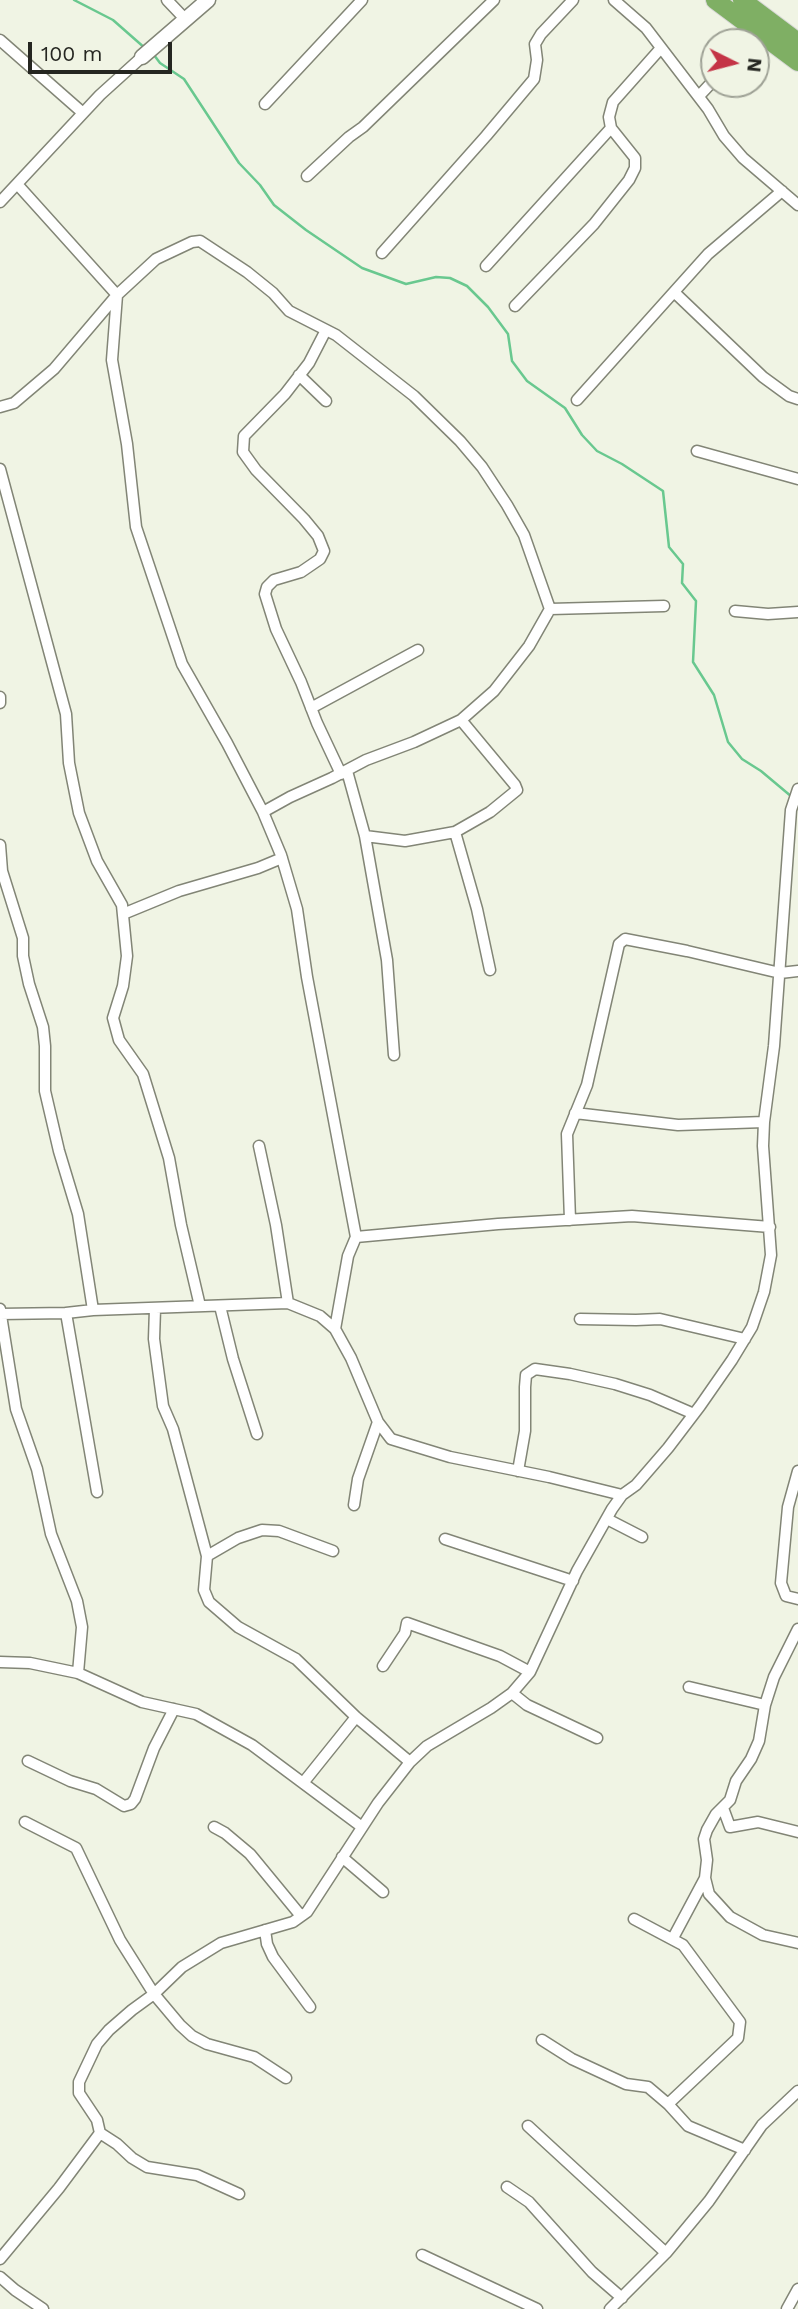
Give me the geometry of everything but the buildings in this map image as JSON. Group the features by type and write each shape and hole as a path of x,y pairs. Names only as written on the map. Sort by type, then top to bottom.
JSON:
{"highway":[{"path":"715,0 744,28"},
{"path":"742,0 798,42"},
{"path":"770,46 798,62"}],"street":[{"path":"167,0 186,20"},
{"path":"0,202 83,113 208,0"},
{"path":"265,104 362,0"},
{"path":"307,176 349,136 363,127 494,0"},
{"path":"382,253 534,79 537,60 535,44 573,0"},
{"path":"614,0 646,28 699,96 724,136 743,159 798,205"},
{"path":"0,40 83,113"},
{"path":"515,306 594,224 629,180 635,168 635,158 611,128 609,117 613,102 661,48"},
{"path":"486,266 611,128"},
{"path":"17,184 117,295 112,360 127,444 136,527 183,664 228,743 263,813 282,858 297,909 307,977 356,1237 348,1256 335,1329"},
{"path":"577,400 708,254 782,191"},
{"path":"0,407 14,403 54,369 117,295 156,259 192,242 200,241 274,293 289,311 336,335 414,396 482,467 524,535 550,610 529,646 494,691 461,720 366,760 263,813"},
{"path":"674,292 763,377 789,396 798,399"},
{"path":"326,330 309,363 285,394 244,436 243,452 256,470 311,527 324,551 320,559 301,572 274,580 267,587 265,594 276,629 311,708 344,772 365,836 387,960 394,1055"},
{"path":"299,375 326,401"},
{"path":"697,452 798,479"},
{"path":"0,469 66,715 69,763 79,813 97,861 122,905 127,956 123,986 113,1018 119,1040 143,1074 169,1158 180,1225 200,1306"},
{"path":"550,610 664,606"},
{"path":"735,611 768,614 798,612"},
{"path":"311,708 418,650"},
{"path":"0,696 0,703"},
{"path":"365,836 405,841 455,832 490,812 517,790 461,720"},
{"path":"239,2194 197,2175 144,2166 132,2158 100,2133 97,2120 79,2093 79,2081 97,2044 131,2010 154,1994 182,1967 221,1943 293,1922 307,1912 362,1827 410,1762 427,1746 512,1693 530,1672 573,1581 622,1495 636,1485 694,1414 752,1327 764,1292 771,1255 764,1122 774,1046 792,810 797,790"},
{"path":"455,832 477,909 490,970"},
{"path":"0,845 2,871 23,938 23,956 29,984 43,1027 45,1091 78,1214 93,1310"},
{"path":"123,914 179,891 258,868 282,858"},
{"path":"570,1220 567,1134 590,1073 619,944 625,939 780,973 798,971"},
{"path":"575,1113 678,1125 764,1122"},
{"path":"259,1146 276,1226 288,1303"},
{"path":"356,1237 498,1224 632,1216 770,1227"},
{"path":"78,1673 82,1628 77,1601 51,1534 37,1469 16,1409 0,1312 66,1313 288,1303 320,1316 335,1329 351,1358 378,1422 391,1439 450,1457 622,1495"},
{"path":"220,1306 233,1359 257,1434"},
{"path":"156,1309 154,1339 163,1406 173,1429 207,1556 204,1590 209,1602 238,1628 296,1659 356,1717 410,1762"},
{"path":"66,1313 97,1492"},
{"path":"580,1319 660,1319 745,1339"},
{"path":"518,1471 525,1431 525,1387 527,1376 535,1369 615,1384 650,1395 694,1414"},
{"path":"354,1505 358,1479 378,1422"},
{"path":"798,1471 788,1507 781,1583 786,1596 798,1599"},
{"path":"607,1519 642,1536"},
{"path":"207,1556 238,1538 262,1530 271,1530 333,1551"},
{"path":"445,1539 573,1581"},
{"path":"383,1666 405,1633 407,1623 500,1656 530,1672"},
{"path":"673,1938 705,1878 707,1870 704,1839 707,1830 716,1814 730,1800 736,1781 751,1759 759,1741 765,1705 774,1677 794,1642 798,1629"},
{"path":"0,1662 30,1663 78,1673 142,1702 196,1714 252,1745 362,1827"},
{"path":"689,1687 765,1705"},
{"path":"512,1693 527,1704 597,1738"},
{"path":"28,1761 96,1789 124,1805 131,1804 154,1748 174,1709"},
{"path":"303,1783 356,1717"},
{"path":"723,1808 730,1827 758,1822 798,1832"},
{"path":"25,1822 76,1848 120,1940 154,1994 192,2036 207,2044 254,2057 286,2078"},
{"path":"214,1827 250,1854 301,1916"},
{"path":"342,1857 383,1892"},
{"path":"705,1878 709,1894 730,1917 763,1935 798,1943"},
{"path":"634,1919 682,1945 740,2022 738,2038 668,2104"},
{"path":"265,1930 273,1958 310,2007"},
{"path":"542,2040 572,2059 626,2084 648,2087 688,2126 745,2150"},
{"path":"610,2309 666,2253 709,2201 762,2126 798,2091"},
{"path":"528,2126 666,2253"},
{"path":"0,2259 100,2133"},
{"path":"507,2187 529,2202 592,2272 622,2298"},
{"path":"422,2255 537,2309"},
{"path":"0,2277 43,2309"},
{"path":"787,2309 798,2289"}],"waterway":[{"path":"74,0 113,20 146,49"},
{"path":"154,55 160,63 184,79 239,163 274,205 362,268 406,284 436,277 450,278 467,286 488,307 508,334 512,361 527,381 565,408 582,435 597,451 663,491 669,547 683,564 682,583 696,601 693,662 714,695 728,742 742,759 792,797"}]}
